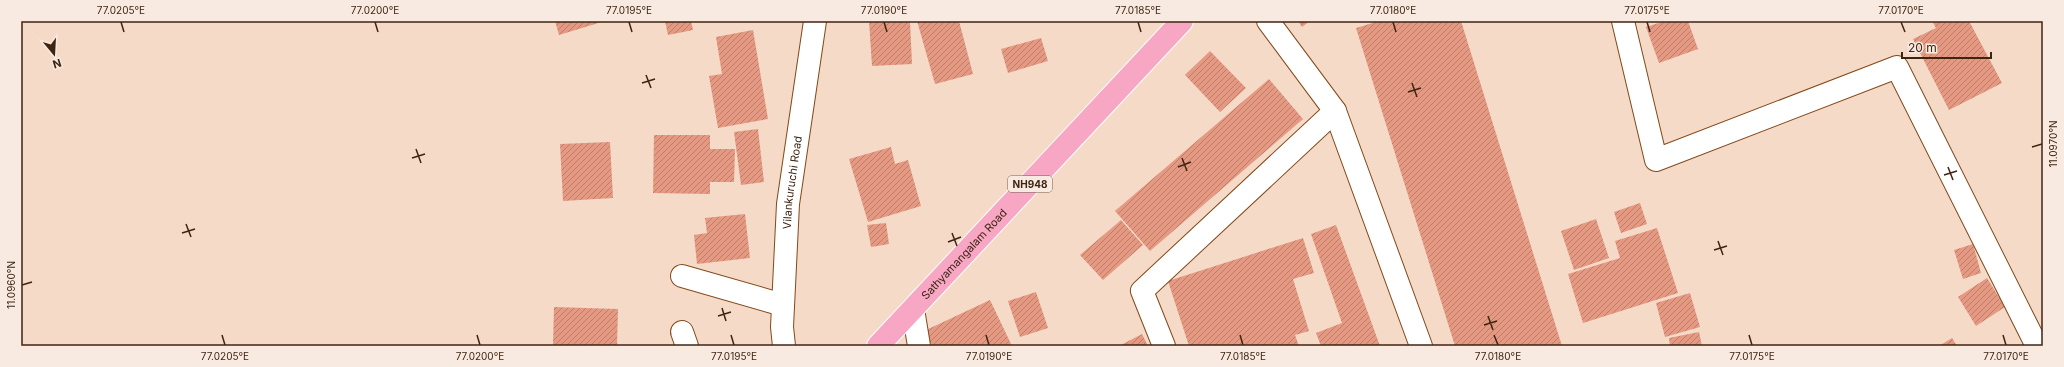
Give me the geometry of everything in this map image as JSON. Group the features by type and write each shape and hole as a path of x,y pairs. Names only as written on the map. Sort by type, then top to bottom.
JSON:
{"highway":[{"name":"Sathyamangalam Road","path":"878,346 1182,21"}],"street":[{"name":"Vilankuruchi Road","path":"784,346 783,305 788,204 814,21"},
{"path":"1268,21 1335,111 1421,346"},
{"path":"1623,21 1656,160 1897,67 2038,346 2043,342"},
{"path":"1164,346 1142,291 1335,111"},
{"path":"682,276 783,305"},
{"path":"913,309 919,346"}],"building":[{"path":"555,21 605,21 559,35"},
{"path":"665,21 691,21 693,30 668,35"},
{"path":"869,21 910,21 912,64 872,66"},
{"path":"917,21 959,21 973,74 935,84"},
{"path":"1298,21 1310,21 1302,27"},
{"path":"1379,21 1461,21 1562,346 1455,346 1356,28"},
{"path":"1665,21 1688,21 1698,49 1659,63 1646,27"},
{"path":"1932,21 1969,21 2002,83 1949,110 1913,39 1936,28"},
{"path":"753,30 768,119 718,128 709,76 722,74 716,37"},
{"path":"1041,38 1048,61 1008,73 1001,49"},
{"path":"1210,51 1246,88 1220,112 1185,75"},
{"path":"1269,79 1303,119 1150,251 1115,211"},
{"path":"758,129 764,182 741,185 734,132"},
{"path":"654,135 710,135 710,149 735,149 734,182 710,182 710,194 653,193"},
{"path":"610,142 613,198 563,201 560,144"},
{"path":"891,147 895,164 908,160 921,206 868,222 849,159"},
{"path":"1640,203 1647,224 1621,233 1614,212"},
{"path":"745,214 750,258 697,264 694,235 707,233 705,218"},
{"path":"1596,219 1609,258 1574,270 1561,231"},
{"path":"1121,220 1143,245 1103,280 1080,255"},
{"path":"886,223 889,244 871,247 867,225"},
{"path":"1336,225 1380,346 1321,346 1316,333 1342,323 1311,234"},
{"path":"1657,228 1678,293 1583,323 1568,274 1620,258 1615,241"},
{"path":"1303,238 1314,273 1293,279 1309,331 1295,335 1299,346 1189,346 1168,281"},
{"path":"1973,244 1981,273 1963,279 1954,250"},
{"path":"1987,278 2005,307 1976,326 1958,297"},
{"path":"1036,292 1048,328 1020,337 1008,301"},
{"path":"1690,293 1700,327 1665,337 1656,303"},
{"path":"990,300 1012,346 932,346 924,331"},
{"path":"554,307 618,309 617,346 553,346"},
{"path":"1699,332 1702,346 1670,346 1669,338"},
{"path":"1142,334 1148,346 1119,346"},
{"path":"1952,338 1957,346 1939,346"}]}
